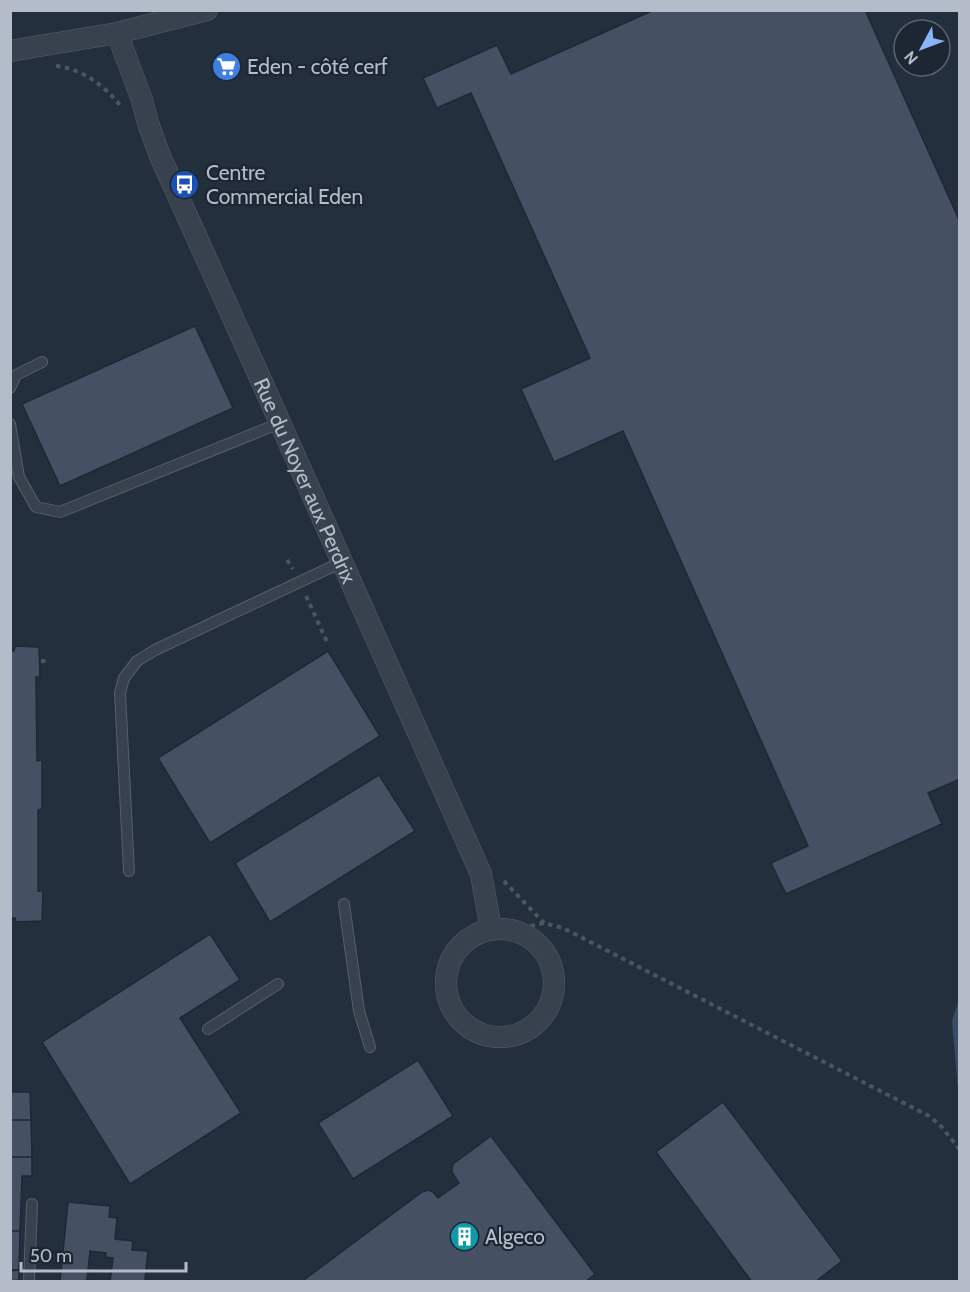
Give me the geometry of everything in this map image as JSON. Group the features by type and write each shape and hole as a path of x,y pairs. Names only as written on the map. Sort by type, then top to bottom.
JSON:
{"street":[{"path":"10,51 117,33 207,10"},
{"name":"Rue du Noyer aux Perdrix","path":"117,33 160,156 482,874 491,929"},
{"path":"491,929 513,930 533,940 548,957 555,979 552,1002 547,1012 531,1028 510,1037 487,1036 477,1032 459,1018 448,998 446,987 447,974 457,950 478,933 491,929"}],"lane":[{"path":"10,388 16,375 42,362"},
{"path":"10,424 19,477 36,507 60,512 280,423"},
{"path":"129,871 120,693 124,678 137,661 155,650 342,562"},
{"path":"344,904 359,1011 370,1047"},
{"path":"208,1029 278,984"},
{"path":"29,1281 32,1204"}],"path":[{"path":"50,65 76,70 106,90 120,105 142,100"},
{"path":"287,560 293,570"},
{"path":"305,593 328,644"},
{"path":"41,661 49,661"},
{"path":"513,930 544,923 563,927 929,1116 940,1125 960,1150"}],"water":[{"path":"959,999 960,1100 952,1021"}],"building":[{"path":"654,10 865,10 892,70 892,78 895,78 960,222 960,779 928,793 942,824 786,894 771,863 808,846 623,431 554,462 521,389 590,358 471,93 437,108 423,78 497,45 511,74"},
{"path":"195,326 233,408 60,486 22,404"},
{"path":"15,646 39,647 40,677 36,677 37,761 42,760 42,809 38,810 38,891 43,891 42,921 16,922 15,918 10,918 10,651 14,651"},
{"path":"328,651 380,736 210,843 158,758"},
{"path":"379,775 415,831 270,922 235,863"},
{"path":"210,934 240,980 180,1018 241,1113 130,1184 42,1042"},
{"path":"418,1060 453,1116 353,1179 318,1123"},
{"path":"10,1092 30,1092 31,1120 10,1120"},
{"path":"723,1102 842,1261 815,1282 752,1282 656,1152"},
{"path":"10,1120 31,1120 32,1157 10,1157"},
{"name":"Algeco","path":"491,1136 595,1274 585,1282 301,1282 422,1192 429,1190 438,1198 459,1183 452,1172 453,1164"},
{"path":"10,1157 32,1157 32,1176 22,1176 20,1231 10,1231"},
{"path":"68,1202 110,1206 109,1217 117,1218 115,1239 133,1241 132,1250 148,1251 145,1280 163,1282 110,1282 113,1258 105,1257 106,1253 90,1251 87,1280 100,1282 60,1282"},
{"path":"10,1231 20,1231 19,1270 10,1270"},
{"path":"19,1270 19,1280 10,1281 10,1271"}],"place":[{"name":"Eden - côté cerf","path":"226,66"},
{"name":"Centre Commercial Eden","path":"185,184"},
{"name":"Algeco","path":"464,1236"}]}
